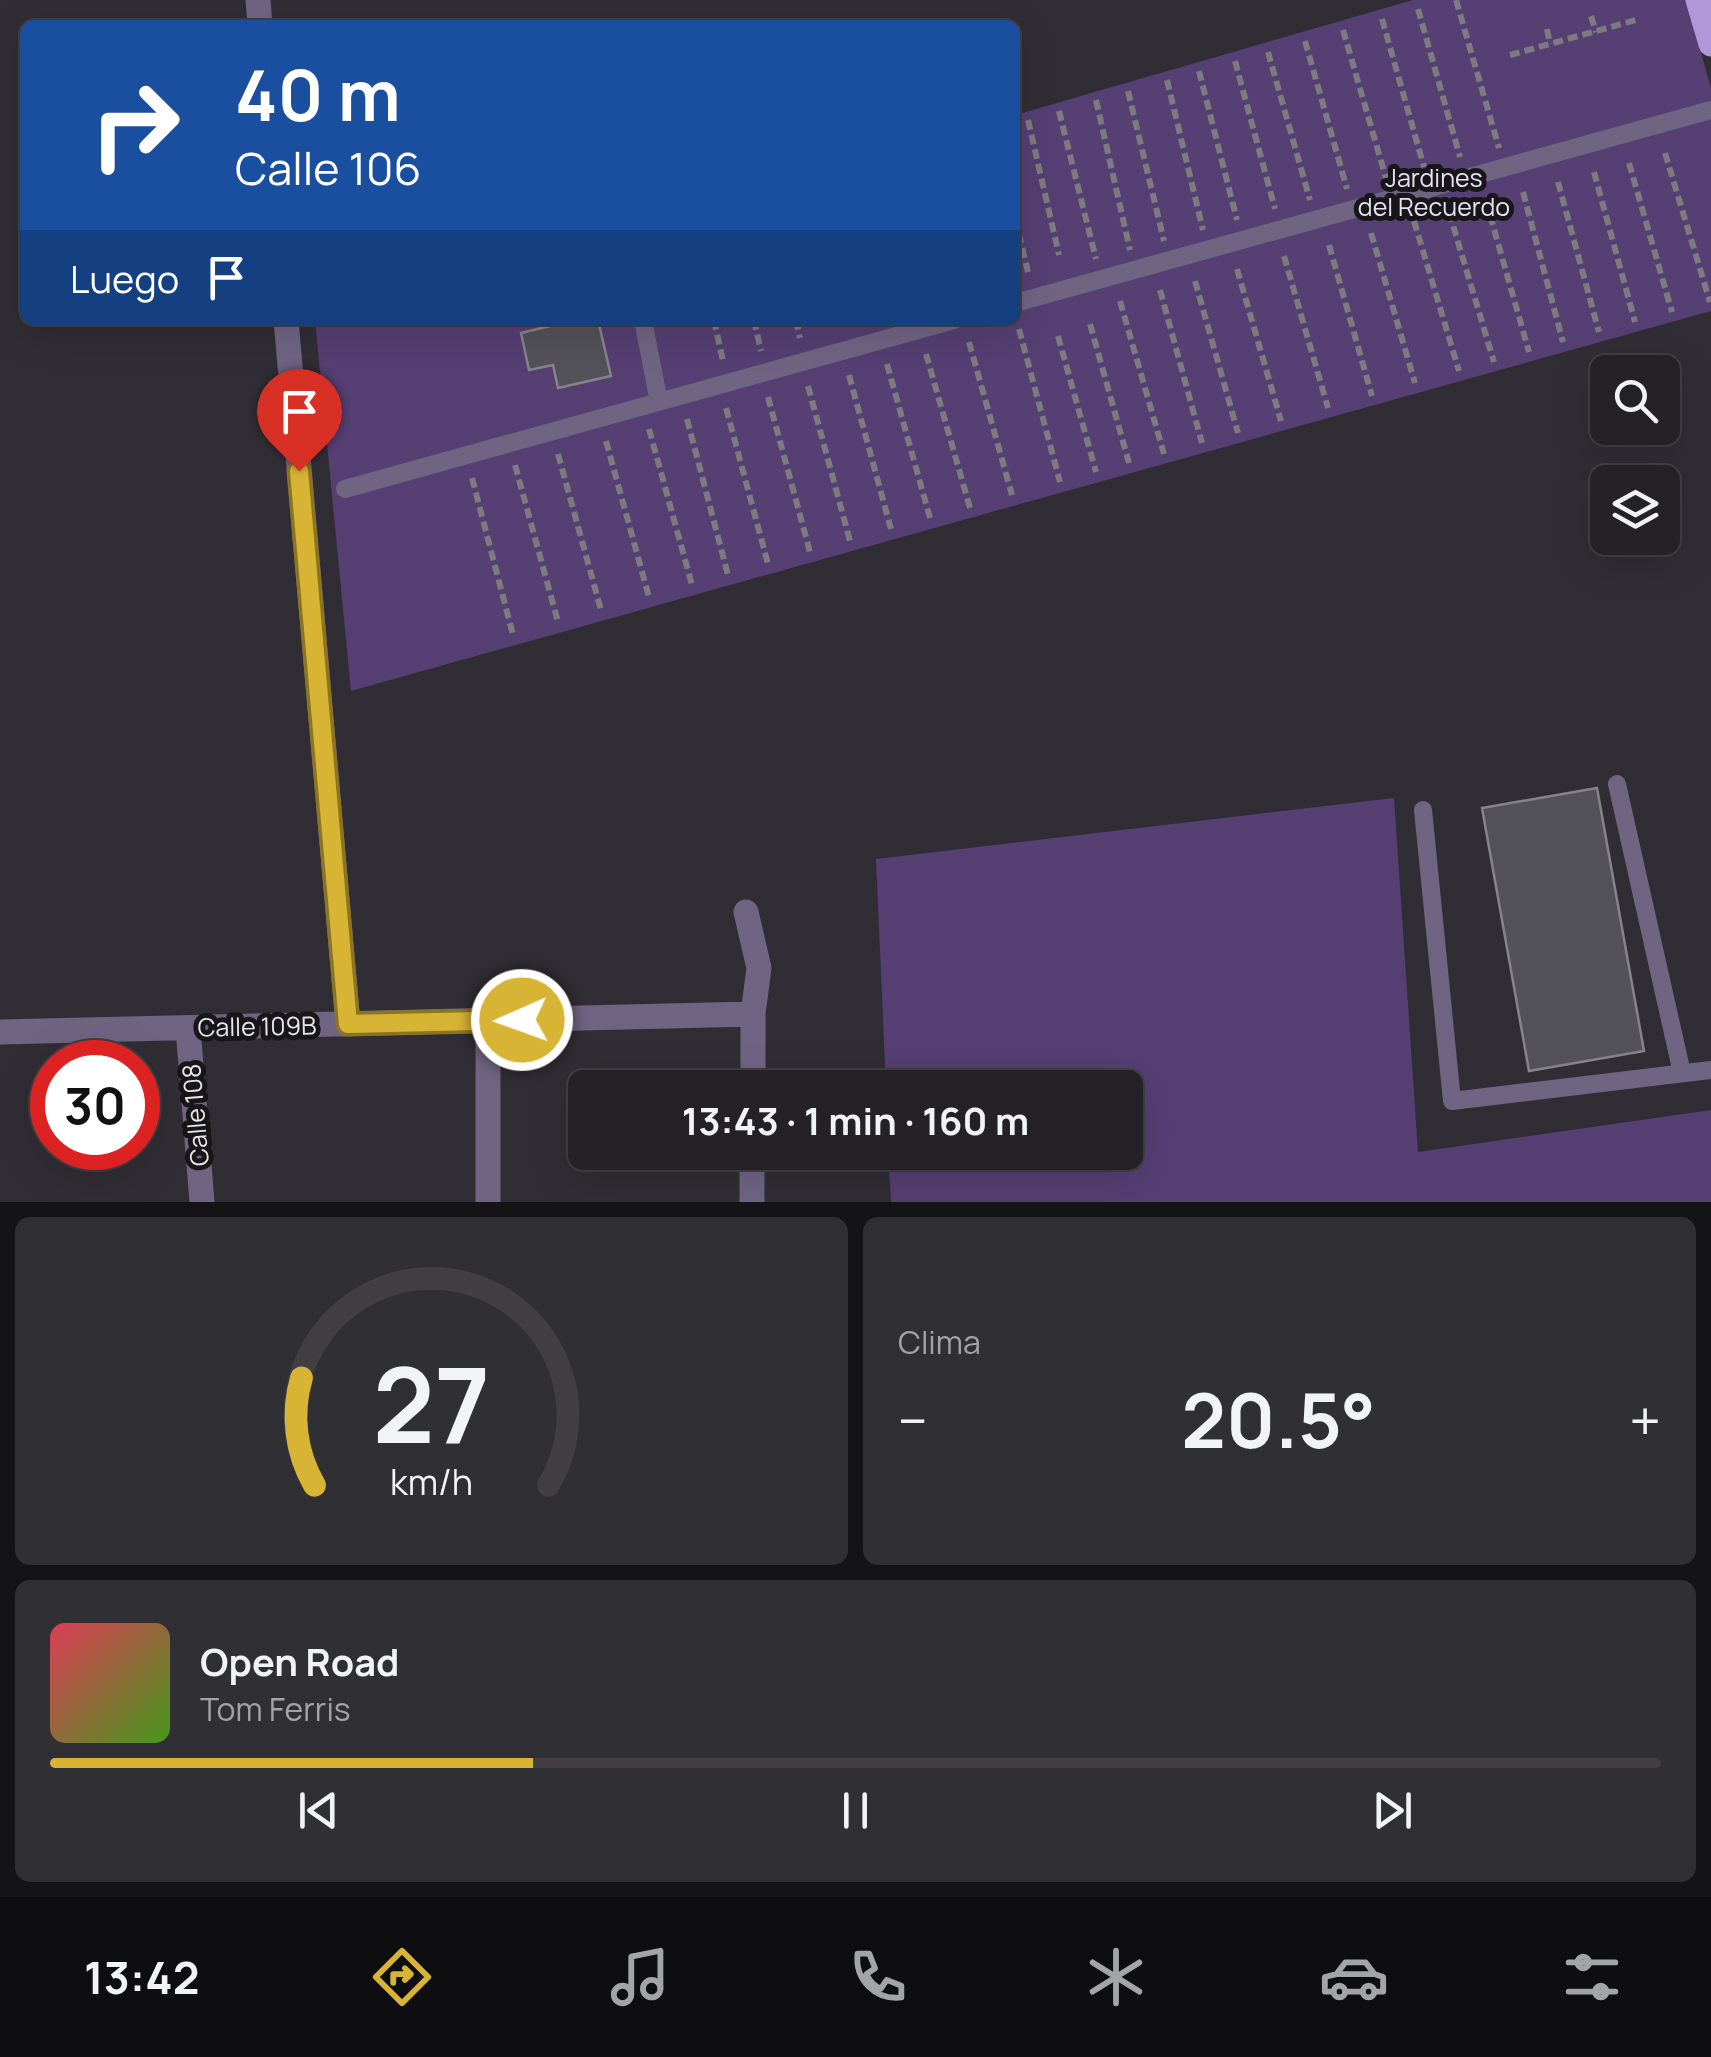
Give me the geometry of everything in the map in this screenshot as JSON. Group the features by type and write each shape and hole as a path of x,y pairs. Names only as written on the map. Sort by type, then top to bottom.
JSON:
{"main road":[{"path":"1698,0 1711,44"}],"street":[{"path":"286,325 348,1024"},
{"path":"746,912 759,968 753,1014 753,1070"},
{"name":"Calle 109B","path":"0,1032 753,1014"},
{"path":"488,1020 488,1202"},
{"name":"Calle 108","path":"188,1028 202,1202"},
{"path":"752,1170 752,1202"}],"lane":[{"path":"1020,302 1711,110"},
{"path":"644,325 659,402"},
{"path":"345,489 936,325"},
{"path":"1617,784 1682,1073"},
{"path":"1424,810 1452,1102 1711,1070"}],"path":[{"path":"1456,0 1499,149"},
{"path":"1418,10 1460,160"},
{"path":"1591,16 1596,32"},
{"path":"1382,19 1425,169"},
{"path":"1510,55 1636,20"},
{"path":"1546,28 1550,44"},
{"path":"1343,30 1387,180"},
{"path":"1305,41 1348,190"},
{"path":"1268,52 1310,201"},
{"path":"1235,61 1276,210"},
{"path":"1199,71 1238,220"},
{"path":"1167,80 1203,230"},
{"path":"1128,91 1164,241"},
{"path":"1096,100 1130,250"},
{"path":"1059,111 1096,259"},
{"path":"1028,120 1060,255"},
{"path":"1666,153 1710,302"},
{"path":"1629,163 1672,312"},
{"path":"1594,172 1635,322"},
{"path":"1558,182 1599,332"},
{"path":"1523,192 1563,342"},
{"path":"1486,201 1528,352"},
{"path":"1448,212 1494,362"},
{"path":"1414,221 1459,371"},
{"path":"1370,233 1415,384"},
{"path":"1020,239 1028,272"},
{"path":"1328,244 1372,396"},
{"path":"1284,256 1328,408"},
{"path":"1238,269 1280,421"},
{"path":"1194,281 1238,433"},
{"path":"1160,290 1202,443"},
{"path":"1120,301 1164,454"},
{"path":"1090,324 1129,463"},
{"path":"715,325 724,361"},
{"path":"755,325 761,351"},
{"path":"797,325 800,340"},
{"path":"1019,329 1060,482"},
{"path":"1058,336 1096,472"},
{"path":"969,342 1012,496"},
{"path":"926,354 970,508"},
{"path":"887,364 930,518"},
{"path":"849,375 891,530"},
{"path":"808,386 850,541"},
{"path":"768,397 810,552"},
{"path":"726,408 768,564"},
{"path":"687,419 728,575"},
{"path":"649,429 692,585"},
{"path":"606,441 649,597"},
{"path":"558,454 601,610"},
{"path":"515,465 558,622"},
{"path":"472,478 513,635"}],"green space":[{"name":"Jardines del Recuerdo","path":"1413,0 1687,0 1711,89 1711,311 351,691 315,325 1020,325 1020,114"},
{"path":"1394,798 1418,1152 1711,1110 1711,1202 891,1202 889,1170 1143,1170 1143,1070 885,1070 876,859"}],"building":[{"path":"554,325 599,325 611,376 558,388 553,365 529,370 521,333"},
{"path":"1597,788 1644,1051 1529,1071 1482,808"}],"route":[{"path":"299,471 348,1024 522,1020"}]}
